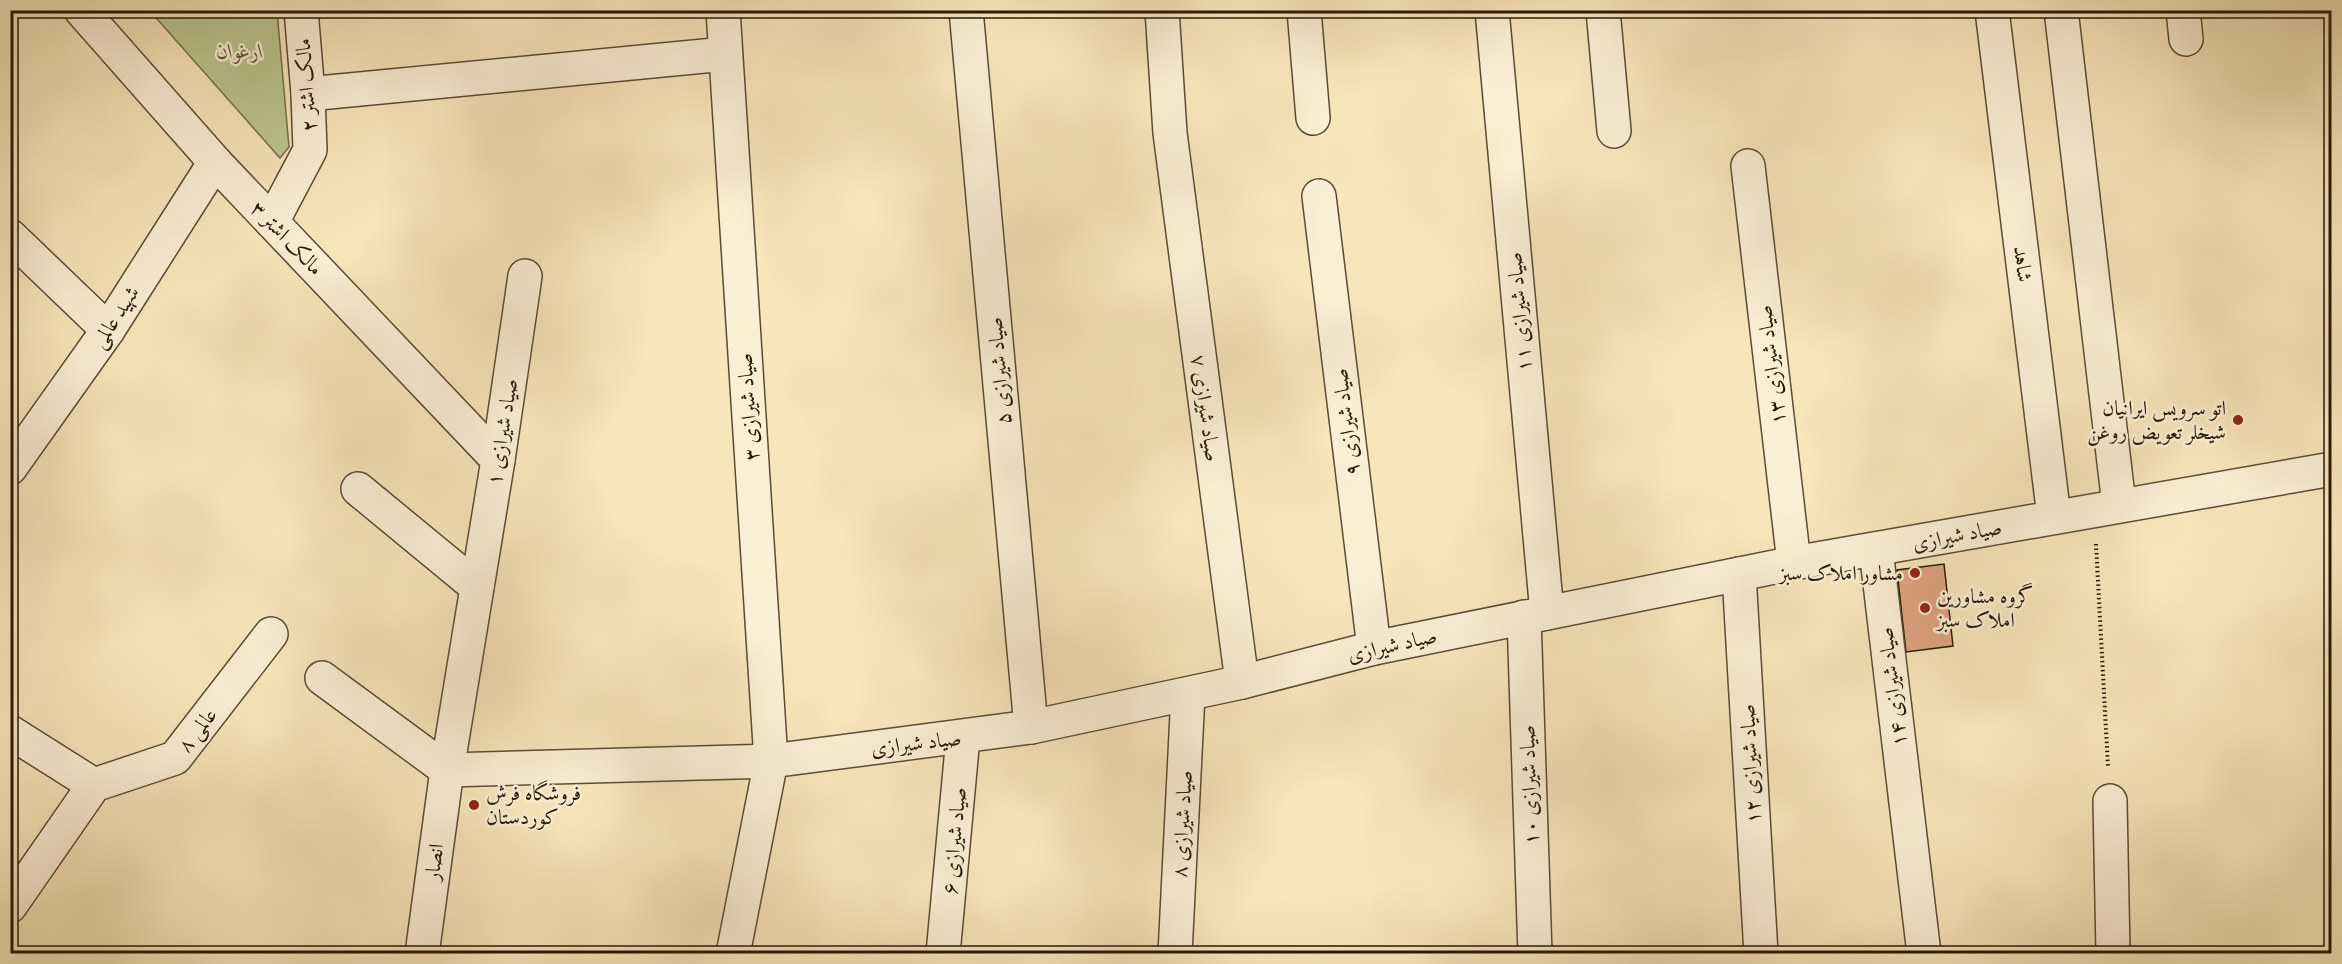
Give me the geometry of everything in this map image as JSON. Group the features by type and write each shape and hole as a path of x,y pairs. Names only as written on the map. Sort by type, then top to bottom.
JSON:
{"street":[{"name":"مالک اشتر ۳","path":"81,10 215,162 498,460"},
{"name":"مالک اشتر ۲","path":"272,222 310,150 301,10"},
{"path":"308,94 725,54 723,10"},
{"name":"صیاد شیرازی ۷","path":"1162,10 1170,133 1242,682"},
{"path":"1304,10 1312,118"},
{"name":"صیاد شیرازی ۱۱","path":"1492,10 1535,615"},
{"path":"1603,10 1614,131"},
{"name":"شاهد","path":"1992,10 2054,516"},
{"path":"2061,10 2107,507"},
{"name":"صیاد شیرازی ۵","path":"966,13 1031,727"},
{"name":"صیاد شیرازی ۳","path":"725,54 771,761 733,954"},
{"name":"شهید عالمی","path":"10,468 108,330 215,162"},
{"name":"صیاد شیرازی ۱۳","path":"1748,166 1794,563"},
{"name":"صیاد شیرازی ۹","path":"1319,196 1374,648"},
{"path":"10,236 108,330"},
{"name":"صیاد شیرازی ۱","path":"447,770 498,460 525,276"},
{"name":"صیاد شیرازی","path":"447,770 771,761 1031,727 1242,682 1374,648 1794,563 2331,469"},
{"path":"358,489 477,587"},
{"name":"صیاد شیرازی ۱۴","path":"1876,550 1924,954"},
{"name":"صیاد شیرازی ۱۲","path":"1739,574 1761,954"},
{"name":"صیاد شیرازی ۱۰","path":"1535,615 1535,954"},
{"name":"عالمی ۸","path":"94,785 175,758 271,634"},
{"path":"322,678 447,770"},
{"name":"صیاد شیرازی ۸","path":"1176,954 1188,694"},
{"path":"10,732 94,785 10,906"},
{"name":"صیاد شیرازی ۶","path":"944,950 963,737"},
{"name":"انصار","path":"422,954 447,770"},
{"path":"2110,801 2113,954"}],"path":[{"path":"2107,507 2110,801"}],"green space":[{"name":"ارغوان","path":"150,11 277,11 289,147 280,158"}],"building":[{"name":"گروه مشاورین املاک سبز","path":"1944,564 1953,646 1906,652 1897,570"}],"place":[{"name":"اتو سرویس ایرانیان شیخلر تعویض روغن","path":"2238,420"},
{"name":"مشاور املاک سبز","path":"1915,573"},
{"name":"گروه مشاورین املاک سبز","path":"1925,608"},
{"name":"فروشگاه فرش کوردستان","path":"474,805"}]}
